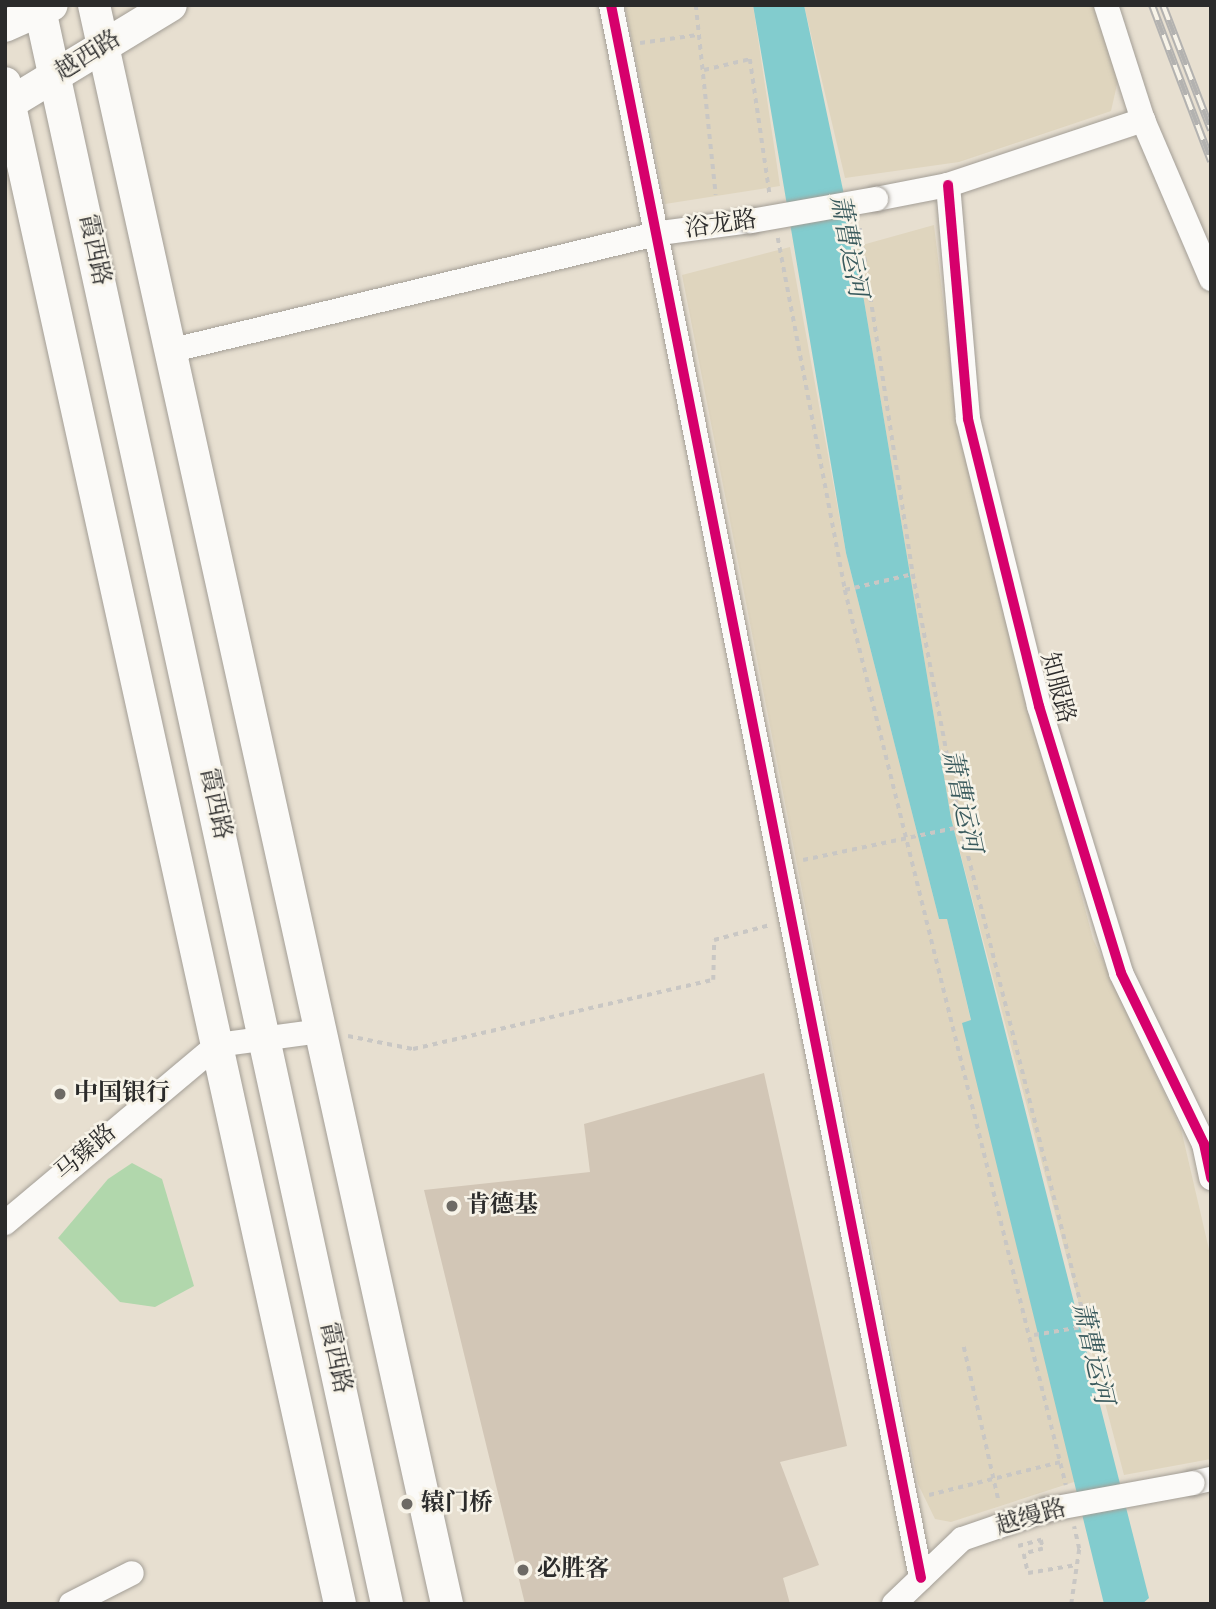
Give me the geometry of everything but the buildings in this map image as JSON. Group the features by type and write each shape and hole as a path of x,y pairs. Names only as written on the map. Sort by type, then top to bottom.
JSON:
{"main road":[{"path":"94,5 173,350 447,1604"},
{"name":"越西路","path":"7,98 55,76 171,5"},
{"path":"5,26 44,7"},
{"name":"霞西路","path":"44,7 55,76 266,1035 387,1604"},
{"name":"霞西路","path":"7,98 340,1604"}],"street":[{"path":"611,5 660,233 780,864 921,1578"},
{"path":"1106,5 1143,120 1211,279"},
{"name":"浴龙路","path":"173,350 660,233 762,215 876,200 948,185 1143,120"},
{"name":"知服路","path":"948,185 968,419 1039,706 1121,973 1204,1144 1211,1178"},
{"name":"马臻路","path":"5,1223 217,1045 266,1035 321,1031"},
{"name":"越缦路","path":"894,1604 962,1539 1046,1510 1202,1481"},
{"path":"71,1604 132,1573"}],"path":[{"path":"696,5 697,35 704,70 716,195"},
{"path":"620,46 697,35"},
{"path":"704,70 750,60 762,215"},
{"path":"860,228 913,574 961,827 1093,1353"},
{"path":"777,235 845,590 1034,1335 1069,1499"},
{"path":"845,590 913,574"},
{"path":"780,864 961,827"},
{"path":"321,1031 413,1049 713,980 714,940 791,920"},
{"path":"1034,1335 1087,1326"},
{"path":"964,1347 995,1479"},
{"path":"906,1500 1060,1462"},
{"path":"1005,1524 1010,1548 1041,1540 1044,1549 1024,1554 1028,1573 1076,1565"},
{"path":"1071,1604 1076,1565 1074,1524"}],"shaded area":[{"path":"625,5 753,5 780,186 665,204"},
{"path":"804,5 1094,5 1118,80 1111,111 959,162 845,178"},
{"path":"934,225 959,434 1093,939 1181,1129 1211,1258 1211,1459 1124,1475 951,818 855,247"},
{"path":"790,247 846,553 939,919 947,919 971,1021 963,1024 1077,1481 951,1522 935,1519 918,1484 682,275"}],"green space":[{"path":"132,1163 162,1179 194,1286 155,1307 120,1302 58,1238 108,1179"}],"water":[{"name":"萧曹运河","path":"753,5 804,5 855,247 951,818 1149,1598 1142,1604 1104,1604 962,1023 971,1020 947,919 939,919 846,553"}],"railway":[{"path":"1152,5 1211,161"},
{"path":"1163,5 1211,130"}],"cycle path":[{"path":"611,5 921,1578"},
{"path":"948,185 968,419 1039,706 1121,973 1204,1144 1211,1178"}],"place":[{"name":"中国银行","path":"60,1094"},
{"name":"肯德基","path":"452,1206"},
{"name":"辕门桥","path":"407,1504"},
{"name":"必胜客","path":"523,1570"}]}
